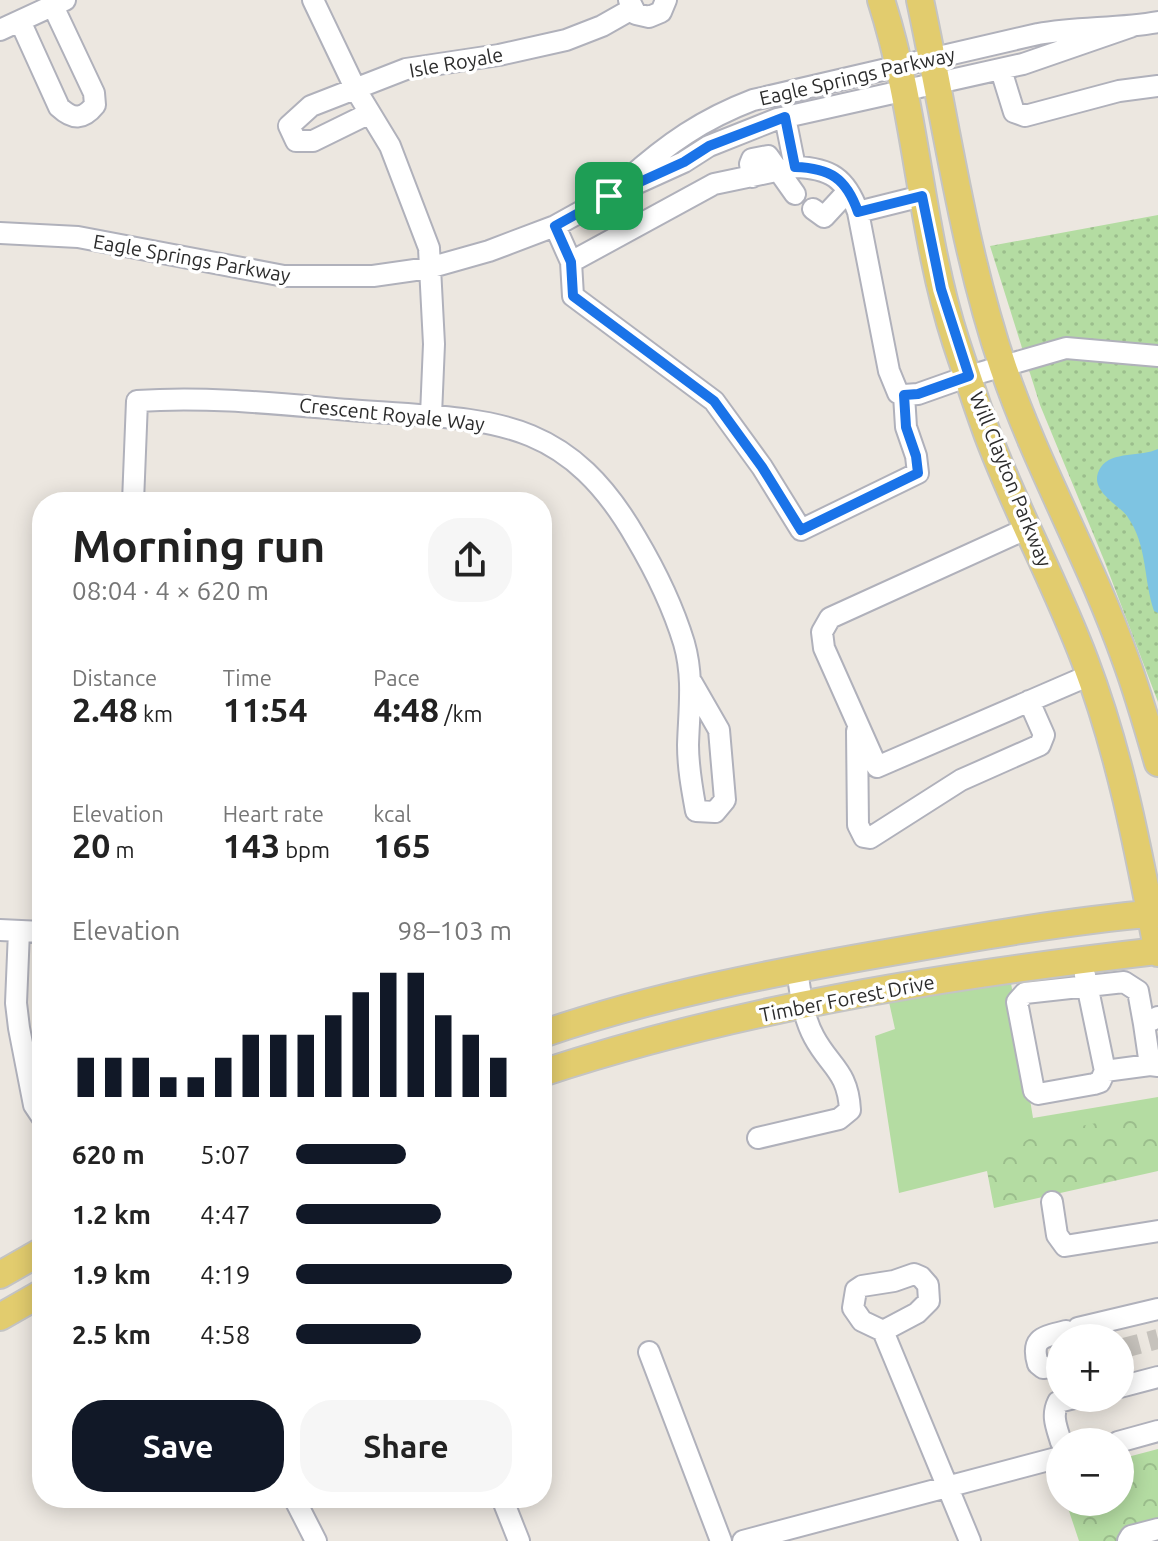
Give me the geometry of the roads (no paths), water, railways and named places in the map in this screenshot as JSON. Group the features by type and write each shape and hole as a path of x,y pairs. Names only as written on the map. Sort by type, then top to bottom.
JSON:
{"main road":[{"name":"Will Clayton Parkway","path":"881,0 941,289 987,434 1059,595 1090,675 1122,775 1154,914 1158,952"},
{"name":"Will Clayton Parkway","path":"920,0 974,257 1003,367 1058,504 1125,657 1158,763"},
{"name":"Timber Forest Drive","path":"552,1031 678,996 797,969 944,943 1154,914"},
{"name":"Timber Forest Drive","path":"552,1070 687,1031 802,1003 1082,959 1158,952"},
{"path":"0,1275 32,1257"},
{"path":"0,1317 32,1299"}],"street":[{"path":"313,0 356,90 390,146 429,248 434,344 431,415"},
{"name":"Isle Royale","path":"370,113 313,141 296,141 289,126 311,106 406,69 499,55 566,40 602,26 630,4 636,14 649,17 661,12 666,0"},
{"path":"0,30 59,3 94,93 95,105 88,114 78,118 68,115 59,107 20,21"},
{"name":"Eagle Springs Parkway","path":"0,233 78,237 284,276 373,276 429,268 489,251 555,226 609,196 684,162 709,146 785,117 1064,29 1158,22"},
{"name":"Eagle Springs Parkway","path":"933,72 1001,70 1133,26"},
{"path":"1001,70 1014,112 1025,116 1119,91 1158,86"},
{"name":"Eagle Springs Parkway","path":"609,196 661,151 716,115 753,100 799,87 900,80"},
{"path":"785,117 786,169 795,194"},
{"path":"555,226 571,262 573,296 714,401 762,467 801,530 918,473 906,427 904,395 894,386 889,371 858,212 848,191 824,169 786,169 714,184 571,262"},
{"path":"813,209 824,217 848,191"},
{"path":"858,212 922,196"},
{"path":"904,395 918,394 1066,348 1158,356"},
{"name":"Crescent Royale Way","path":"133,492 137,401 194,398 431,415 522,432 565,453 589,473 629,525 657,577 683,641 692,683 689,779 696,811 715,812 725,800 719,730 692,683"},
{"path":"1028,528 830,618 822,632 824,648 877,767 1090,675"},
{"path":"857,723 858,825 864,837 870,838 961,780 1040,745 1044,735 1029,701"},
{"path":"32,931 9,930 17,1015 32,1074"},
{"path":"1082,959 1088,986 1105,1071 1100,1082 1094,1084 1038,1094 1031,1086 1017,1002 1025,993 1088,986 1124,982 1138,991 1151,1021 1154,1066 1105,1071"},
{"path":"758,1138 839,1119 850,1110 843,1076 813,1036 802,1003 797,969"},
{"path":"1052,1202 1057,1235 1065,1246 1158,1231"},
{"path":"1097,1324 1158,1309"},
{"path":"883,1331 970,1541"},
{"path":"1046,1336 1037,1343 1034,1352 1038,1364 1046,1368"},
{"path":"649,1352 721,1541"},
{"path":"1134,1383 1158,1377"},
{"path":"1134,1438 1158,1431"},
{"path":"743,1541 1046,1461"},
{"path":"299,1508 316,1541"},
{"path":"506,1508 519,1541"},
{"path":"1128,1541 1131,1536 1158,1529"}],"water":[{"path":"1158,449 1158,613 1154,611 1134,527 1100,489 1097,475 1106,462 1119,456"}],"tunnel":[{"path":"1134,1345 1158,1339"}]}
